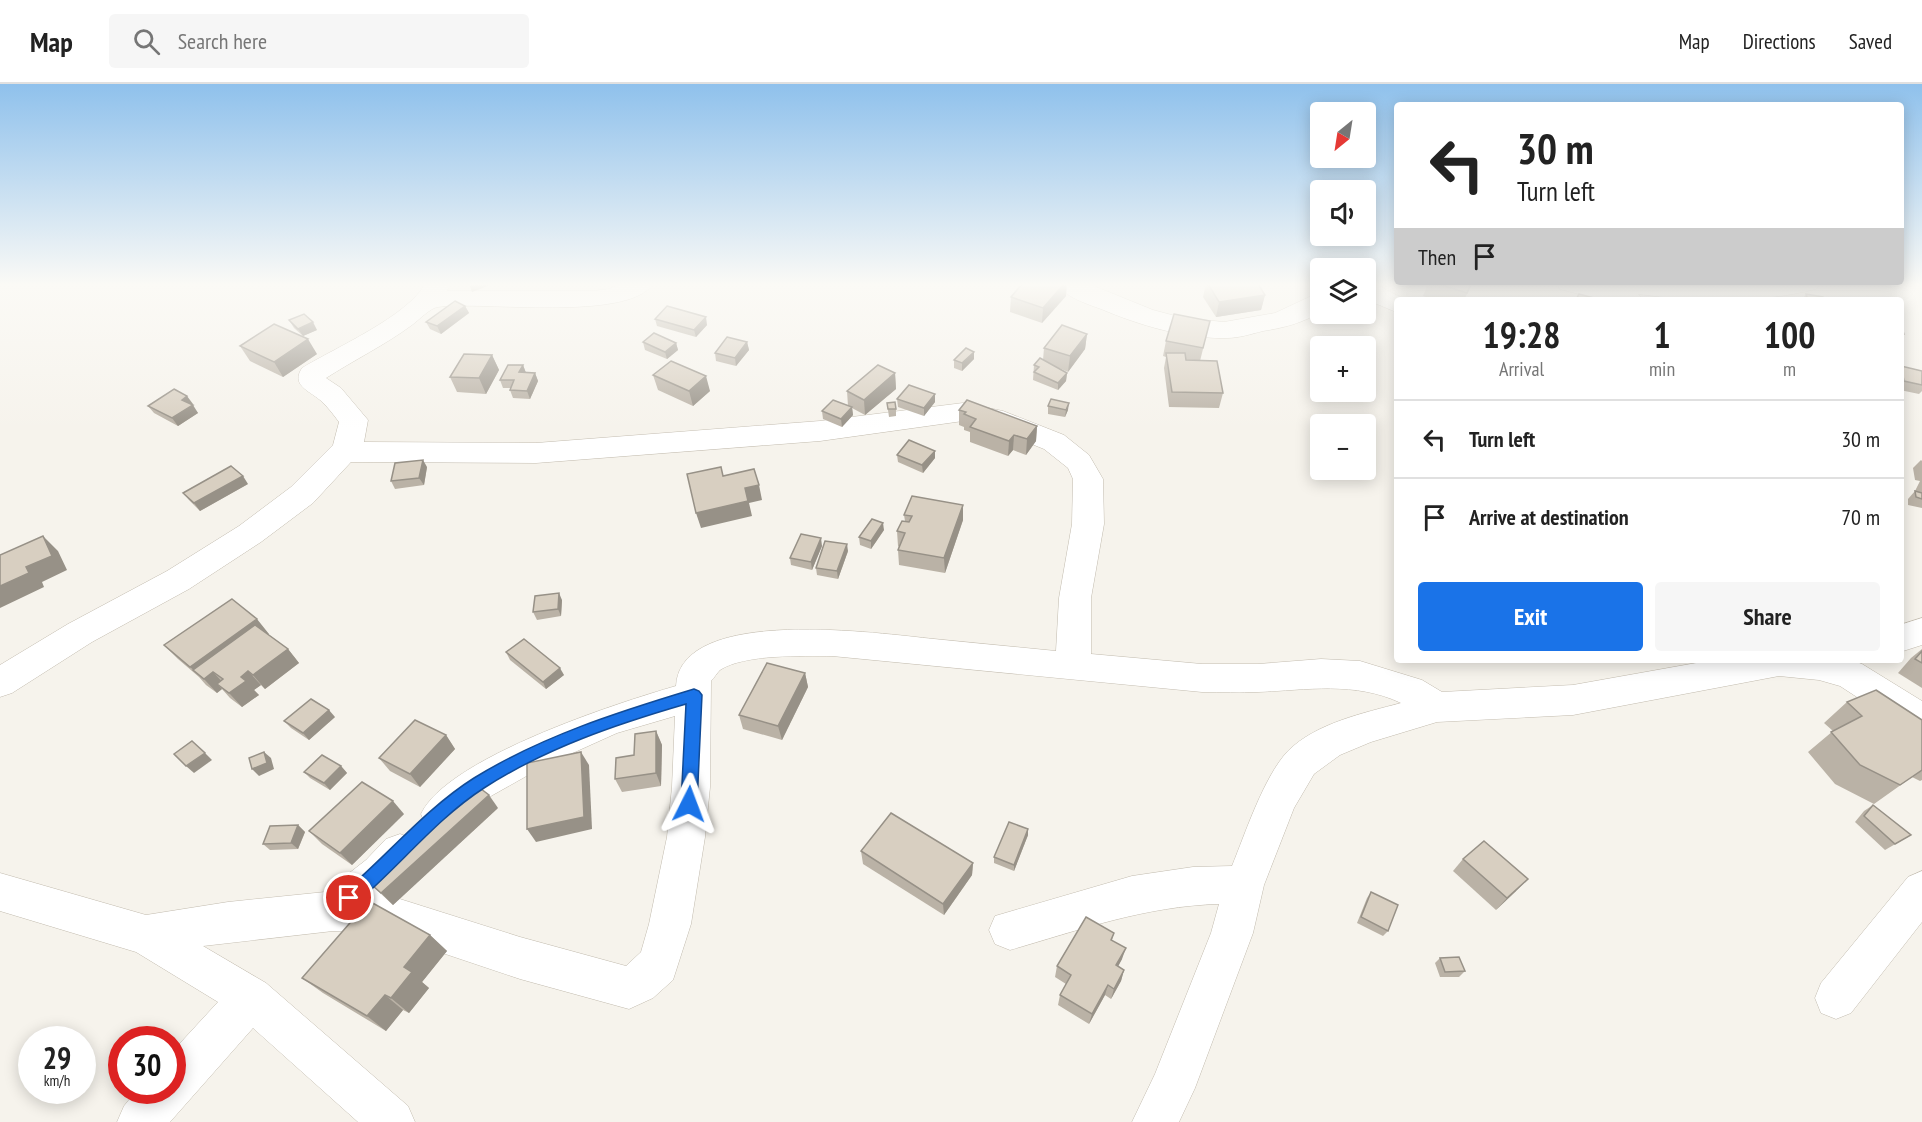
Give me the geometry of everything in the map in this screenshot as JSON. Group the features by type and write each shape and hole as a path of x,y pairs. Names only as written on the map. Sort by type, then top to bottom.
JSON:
{"street":[{"path":"0,683 80,633 178,580 250,534 302,495 350,442 354,420 331,394 312,382 312,374 383,332"},
{"path":"343,452 536,453 820,430 963,412 993,418 1054,442 1079,462 1088,479 1088,524 1076,598 1073,667"},
{"path":"1904,638 1922,631"},
{"path":"146,935 228,922 333,911 386,914 520,958 629,988 658,965 670,924 686,837 691,787 694,678 707,662 735,649 791,642 832,642 1202,678 1258,678 1321,673 1360,675 1410,690 1437,707"},
{"path":"1155,1122 1172,1088 1232,933 1244,885 1278,800 1301,762 1327,744 1363,729 1437,707 1573,700 1774,663"},
{"path":"1789,663 1858,667 1922,720"},
{"path":"333,911 380,873 429,824 478,784 533,754 608,721 694,695"},
{"path":"1010,930 1132,895 1193,886 1244,885"},
{"path":"1836,998 1922,891"},
{"path":"0,892 146,935 251,998 392,1122"},
{"path":"186,1070 251,998"},
{"path":"140,1122 156,1104"}],"building":[{"path":"261,332 293,332 308,339 274,362 240,346"},
{"path":"1056,332 1087,334 1070,356 1044,348"},
{"path":"1169,332 1207,332 1203,348 1166,341"},
{"path":"654,333 676,343 665,352 643,342"},
{"path":"727,337 747,342 735,358 715,353"},
{"path":"966,348 974,352 962,363 954,360"},
{"path":"1166,353 1185,353 1186,360 1217,361 1223,393 1172,392"},
{"path":"464,354 492,355 479,378 450,377"},
{"path":"1040,358 1067,373 1058,383 1034,372 1039,367 1034,365"},
{"path":"671,361 706,376 689,391 653,375"},
{"path":"508,365 523,365 519,372 535,373 527,391 510,390 514,380 500,380"},
{"path":"878,365 895,373 864,400 847,391"},
{"path":"1904,367 1922,371 1922,385 1904,381"},
{"path":"909,385 935,394 924,408 897,399"},
{"path":"174,389 187,396 182,400 193,405 172,418 148,406"},
{"path":"1051,399 1069,403 1066,410 1048,406"},
{"path":"833,400 852,407 841,419 822,411"},
{"path":"967,400 1037,426 1027,439 1014,435 1009,441 970,427 976,419 959,410"},
{"path":"895,402 896,409 888,409 887,403"},
{"path":"909,440 935,451 922,465 897,455"},
{"path":"423,460 419,478 391,481 395,463"},
{"path":"231,466 243,476 194,503 183,493"},
{"path":"721,467 723,476 754,469 759,485 745,488 748,501 696,513 687,474"},
{"path":"1915,491 1922,493 1922,499 1916,497"},
{"path":"912,496 963,505 944,558 898,550 905,533 897,531 902,521 909,522 912,516 904,515"},
{"path":"872,519 883,523 871,541 859,537"},
{"path":"801,534 821,538 811,562 790,558"},
{"path":"43,536 52,556 26,567 29,573 0,586 0,555"},
{"path":"825,541 847,544 837,571 816,568"},
{"path":"559,593 558,609 533,612 535,596"},
{"path":"232,599 257,619 190,667 164,645"},
{"path":"255,625 288,649 253,675 248,671 241,677 246,681 229,693 217,684 223,679 213,672 204,679 193,670"},
{"path":"524,639 560,668 543,682 506,652"},
{"path":"1922,651 1922,663 1915,659"},
{"path":"767,663 805,673 778,726 739,715"},
{"path":"1876,690 1922,720 1922,770 1900,785 1860,765 1831,732 1862,716 1847,702"},
{"path":"311,699 329,710 303,733 284,721"},
{"path":"415,720 446,735 410,774 379,758"},
{"path":"656,731 656,773 615,779 616,758 634,755 635,734"},
{"path":"192,741 205,753 186,766 174,754"},
{"path":"264,752 267,763 252,769 249,758"},
{"path":"581,752 584,817 527,829 527,763"},
{"path":"322,755 341,766 324,783 304,772"},
{"path":"362,782 393,801 340,853 309,831"},
{"path":"472,782 489,795 381,893 364,878"},
{"path":"1873,805 1911,835 1895,844 1864,816"},
{"path":"891,813 973,863 943,904 861,851"},
{"path":"1009,822 1028,829 1014,865 994,857"},
{"path":"298,825 291,843 263,844 270,826"},
{"path":"1484,841 1528,879 1507,898 1463,859"},
{"path":"1371,892 1398,905 1388,931 1361,917"},
{"path":"369,901 430,935 404,967 412,972 391,998 385,995 367,1016 302,978"},
{"path":"1086,917 1114,933 1111,940 1126,948 1116,965 1124,970 1114,989 1108,985 1092,1014 1060,995 1071,975 1057,966"},
{"path":"1459,957 1465,971 1445,972 1440,958"}],"route":[{"path":"349,898 380,873 429,824 478,784 533,754 608,721 694,695 689,804"}]}
